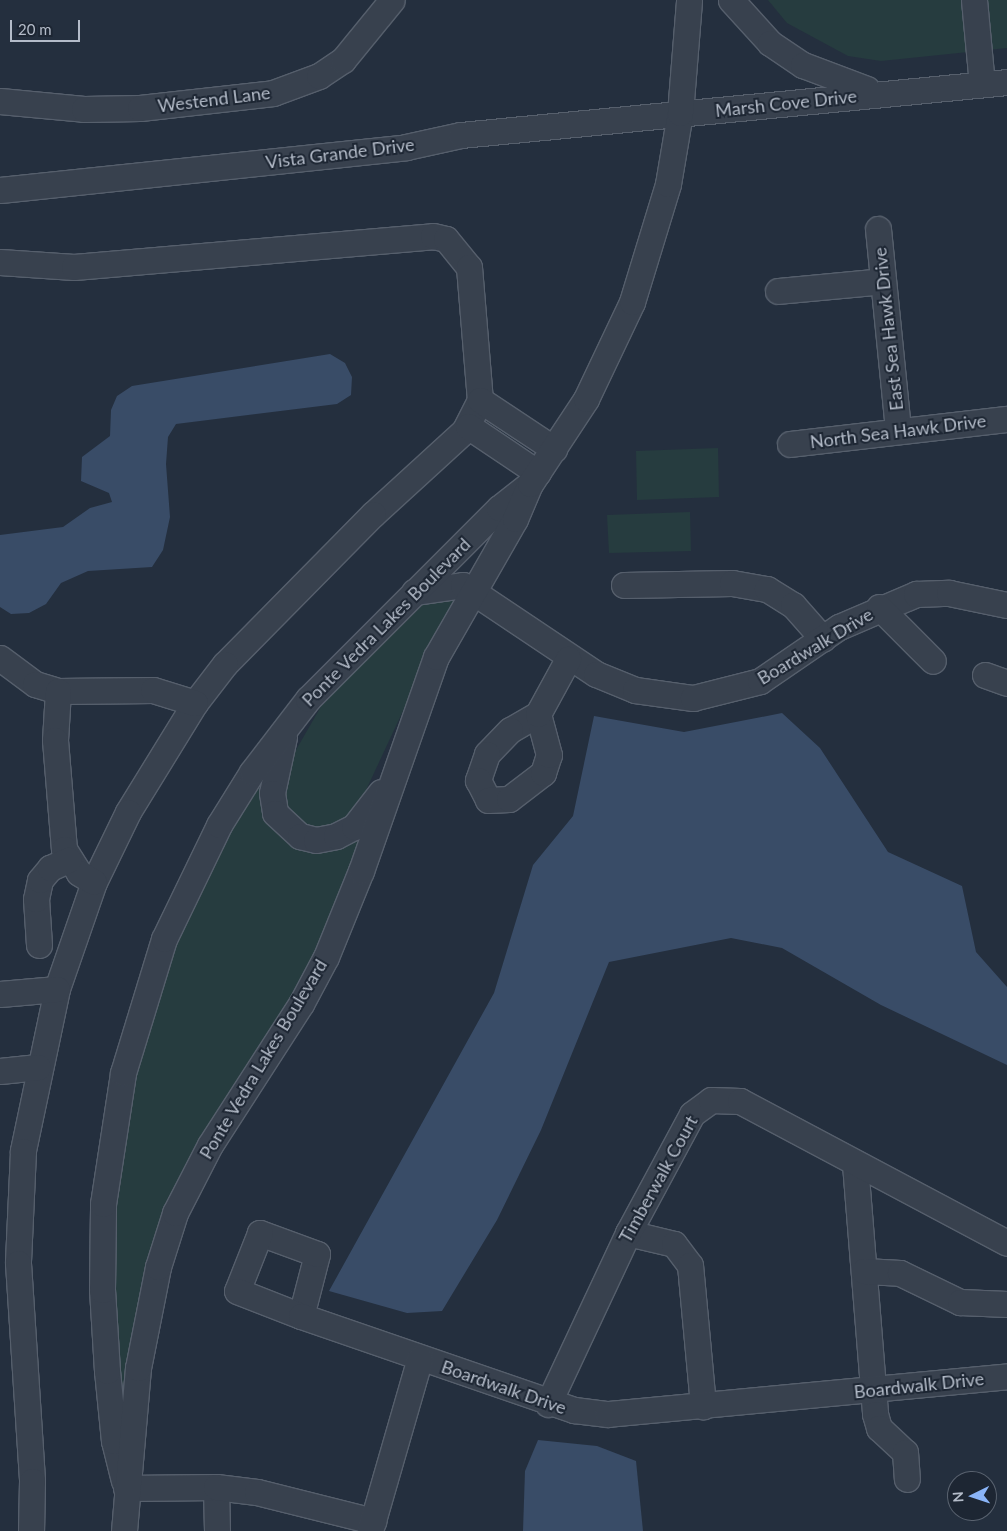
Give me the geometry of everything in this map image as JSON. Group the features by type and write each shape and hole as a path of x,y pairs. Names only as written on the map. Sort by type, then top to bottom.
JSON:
{"street":[{"name":"Westend Lane","path":"0,101 84,109 140,108 273,93 319,76 343,60 392,0"},
{"name":"Ponte Vedra Lakes Boulevard","path":"124,1531 126,1488 143,1337 175,1213 210,1145 326,957 358,880 391,778 436,657 471,589 515,519 534,479 554,449 607,358 632,302 666,193 680,113 689,0"},
{"name":"Marsh Cove Drive","path":"731,0 770,43 803,66 854,87 891,92"},
{"path":"974,0 982,84"},
{"name":"Marsh Cove Drive","path":"680,113 1007,82"},
{"name":"Vista Grande Drive","path":"0,190 680,113"},
{"name":"East Sea Hawk Drive","path":"878,229 898,429"},
{"path":"0,262 74,267 433,236 446,239 464,255 469,267 480,400 468,426 284,601 194,703 128,812 94,882 57,989 38,1067 20,1197 10,1335 32,1481 31,1531"},
{"path":"778,291 883,281"},
{"path":"480,400 554,449"},
{"name":"North Sea Hawk Drive","path":"790,444 898,429 1007,419"},
{"path":"468,426 534,479"},
{"name":"Ponte Vedra Lakes Boulevard","path":"126,1488 114,1441 101,1252 107,1164 123,1073 150,976 182,896 228,810 286,727 344,660 534,479"},
{"path":"624,585 732,583 767,589 793,605 823,639"},
{"name":"Boardwalk Drive","path":"414,592 451,584 471,589 568,659 635,690 693,698 760,681 823,639 880,607 916,594 949,593 1007,606"},
{"path":"880,607 933,661"},
{"path":"0,658 35,684 58,691 153,690 194,703"},
{"path":"538,714 568,659"},
{"path":"58,691 55,740 68,860 94,882"},
{"path":"286,727 272,793 275,813 300,836 316,840 354,827 391,778"},
{"path":"38,945 36,899 40,880 50,868 68,860"},
{"path":"0,994 57,989"},
{"path":"0,1071 38,1067"},
{"name":"Timberwalk Court","path":"548,1404 628,1233 692,1114 711,1100 740,1101 855,1164 1007,1243"},
{"path":"855,1164 872,1390 879,1428 905,1452 907,1480"},
{"path":"628,1233 674,1244 690,1265 703,1406"},
{"path":"864,1270 900,1273 960,1302 1007,1304"},
{"path":"301,1316 420,1358"},
{"name":"Boardwalk Drive","path":"126,1488 216,1486 257,1492 371,1526 420,1358 548,1404 608,1414 1007,1376"},
{"path":"216,1486 216,1531"}],"green space":[{"path":"768,0 1007,0 1007,48 881,61 848,56 787,23"},
{"path":"718,448 719,497 637,500 636,451"},
{"path":"690,512 691,551 609,553 607,515"},
{"path":"458,593 360,803 350,816 324,829 307,826 289,813 283,798 288,764 335,682 422,601"},
{"path":"264,772 260,800 263,813 283,839 292,844 363,833 311,969 185,1173 126,1423 112,1337 109,1255 131,1075 190,899"}],"water":[{"path":"330,354 345,363 352,377 351,395 337,404 176,424 168,437 166,464 170,517 163,550 152,567 88,571 61,583 46,604 29,613 11,614 0,607 0,535 63,527 90,508 112,502 109,493 81,481 82,457 110,436 111,410 117,396 132,386"},
{"path":"782,713 820,748 888,852 962,886 976,952 1007,987 1007,1065 881,1005 782,948 731,938 609,962 541,1130 497,1220 442,1311 407,1313 329,1291 494,993 533,865 573,816 594,716 684,732"},
{"path":"538,1440 597,1446 636,1461 643,1531 523,1531 525,1471"}]}
